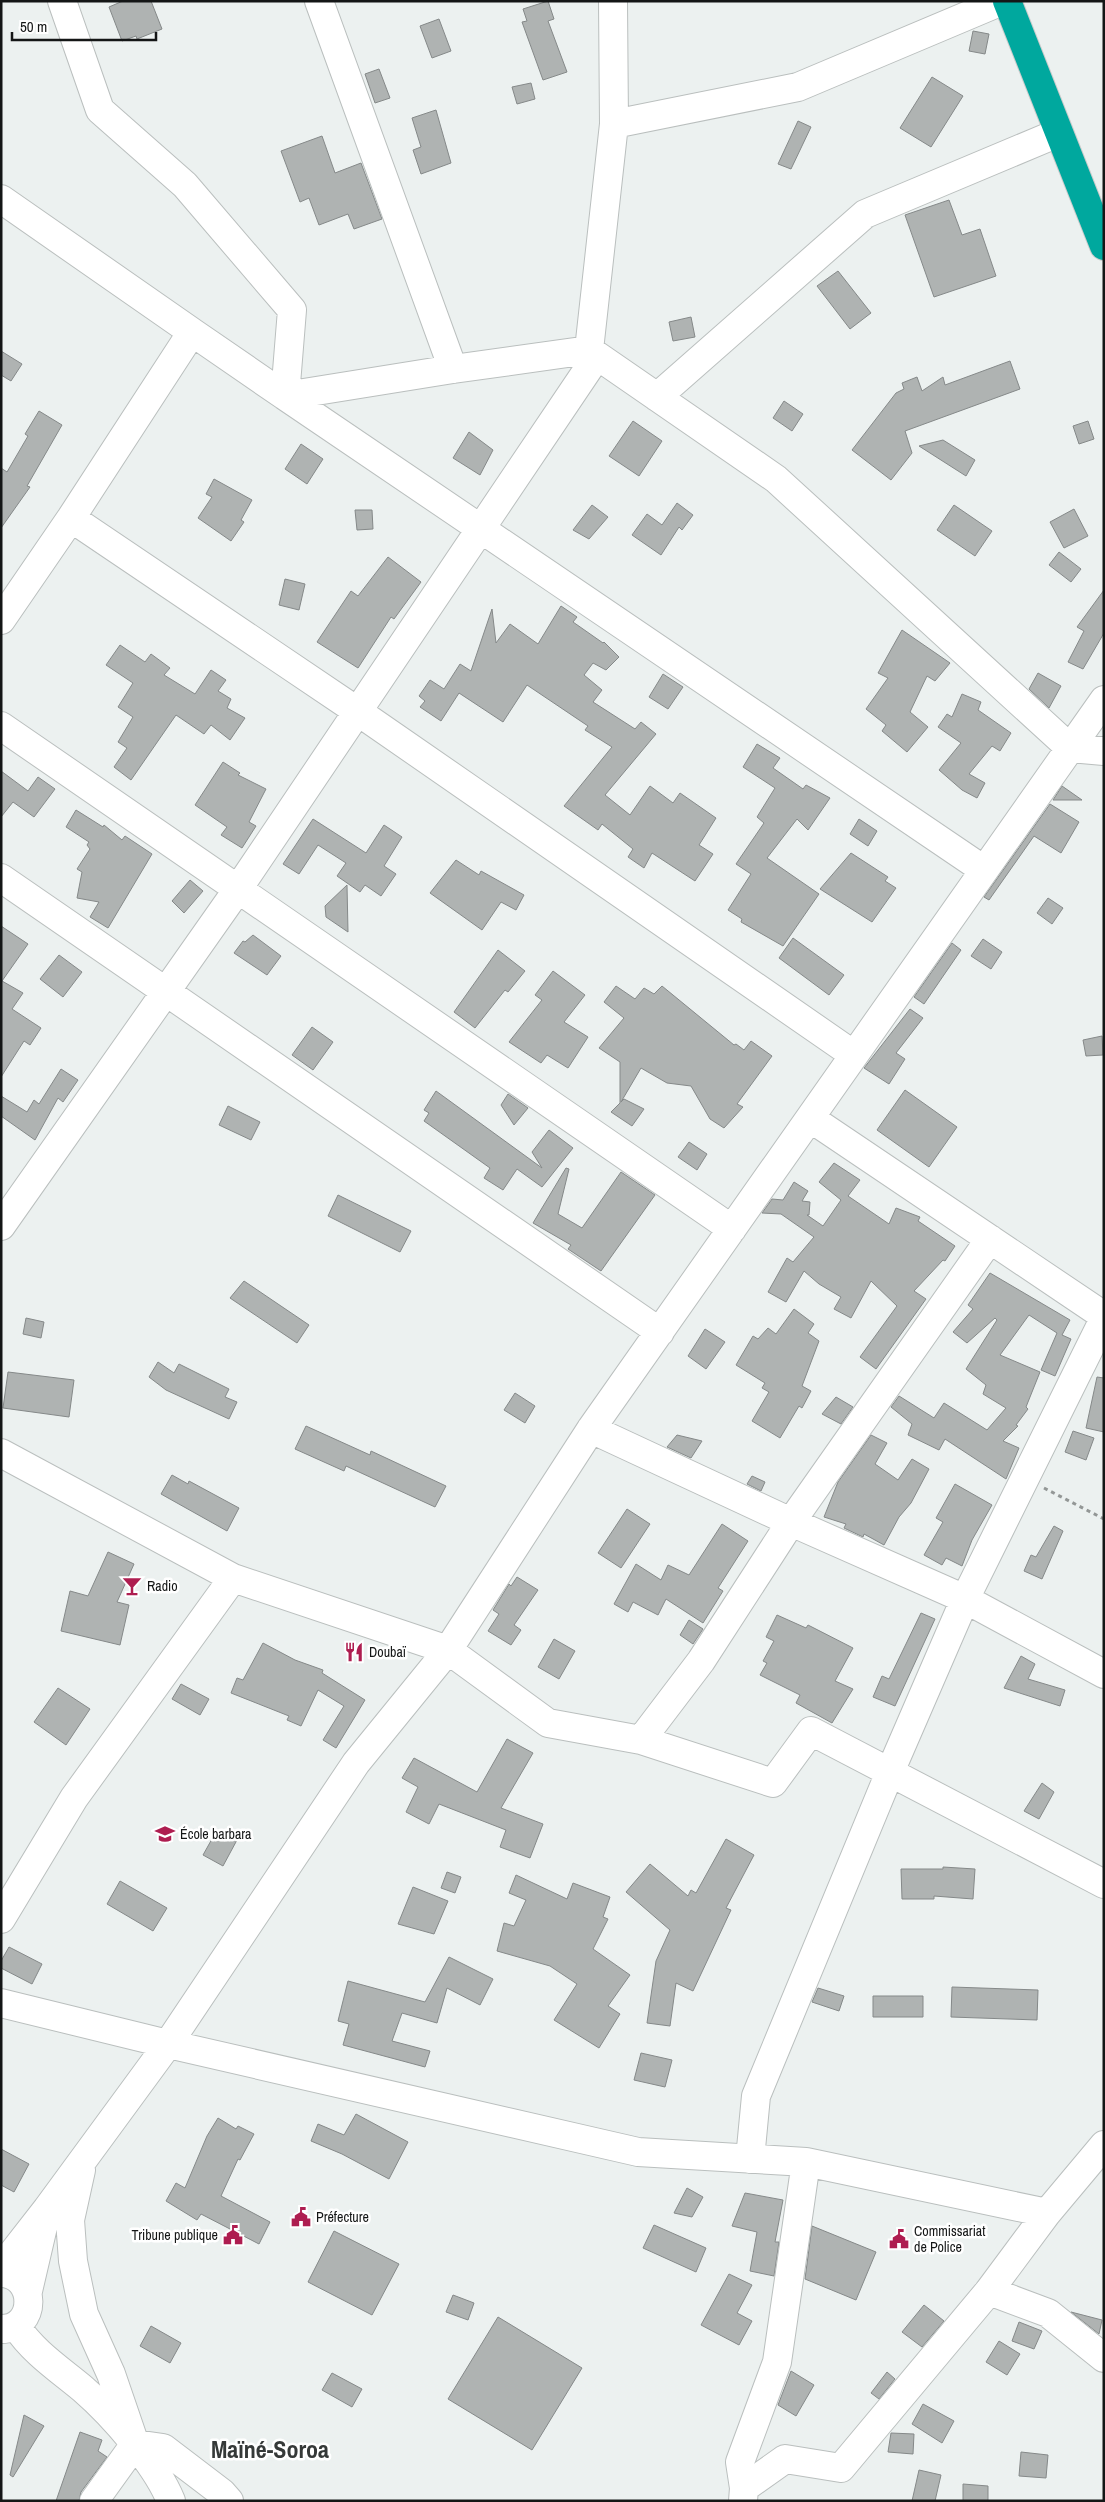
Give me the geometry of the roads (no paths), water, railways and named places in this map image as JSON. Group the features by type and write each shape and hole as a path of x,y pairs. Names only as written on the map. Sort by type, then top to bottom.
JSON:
{"highway":[{"path":"1007,1 1104,246"}],"street":[{"path":"62,1 100,110 185,185 292,310 285,396"},
{"path":"318,1 453,368"},
{"path":"1,1226 238,889 479,529 593,353 614,124 613,1"},
{"path":"614,124 798,87 1002,1"},
{"path":"657,397 865,214 1058,133"},
{"path":"1,199 479,529 984,870"},
{"path":"1,620 71,518 192,332"},
{"path":"285,396 453,368 593,353 776,479 1070,748 1104,751"},
{"path":"71,518 357,711 854,1055"},
{"path":"1,2268 84,2160 168,2044 356,1763 448,1650 591,1429 1104,700"},
{"path":"1,726 732,1229"},
{"path":"1,878 660,1332"},
{"path":"750,2159 756,2096 890,1772 965,1599 1104,1318 810,1118"},
{"path":"641,1740 701,1662 791,1522 990,1239"},
{"path":"591,1429 791,1522 965,1599 1104,1674"},
{"path":"1,1453 233,1578 448,1650 548,1723 641,1740 773,1783 811,1732 1104,1884"},
{"path":"1,1920 74,1798 233,1578"},
{"path":"1,2003 168,2044 638,2152 806,2162 1047,2213"},
{"path":"743,2495 785,2459 841,2468 989,2291 1047,2213 1104,2145"},
{"path":"84,2160 70,2220 73,2261 84,2314 111,2374 135,2444"},
{"path":"743,2495 740,2462 777,2362 806,2162"},
{"path":"47,2209 28,2291 28,2310 8,2328 85,2391 135,2444 165,2485 171,2501"},
{"path":"1,2273 15,2276 28,2291"},
{"path":"989,2291 1048,2313 1104,2358"},
{"path":"94,2501 135,2444"},
{"path":"135,2444 163,2448 222,2492 228,2501"}],"place":[{"name":"Radio","path":"132,1586"},
{"name":"Doubaï","path":"354,1652"},
{"name":"École barbara","path":"165,1834"},
{"name":"Préfecture","path":"301,2217"},
{"name":"Tribune publique","path":"233,2235"},
{"name":"Commissariat de Police","path":"899,2239"}],"district":[{"name":"Maïné-Soroa","path":"270,2449"}]}
